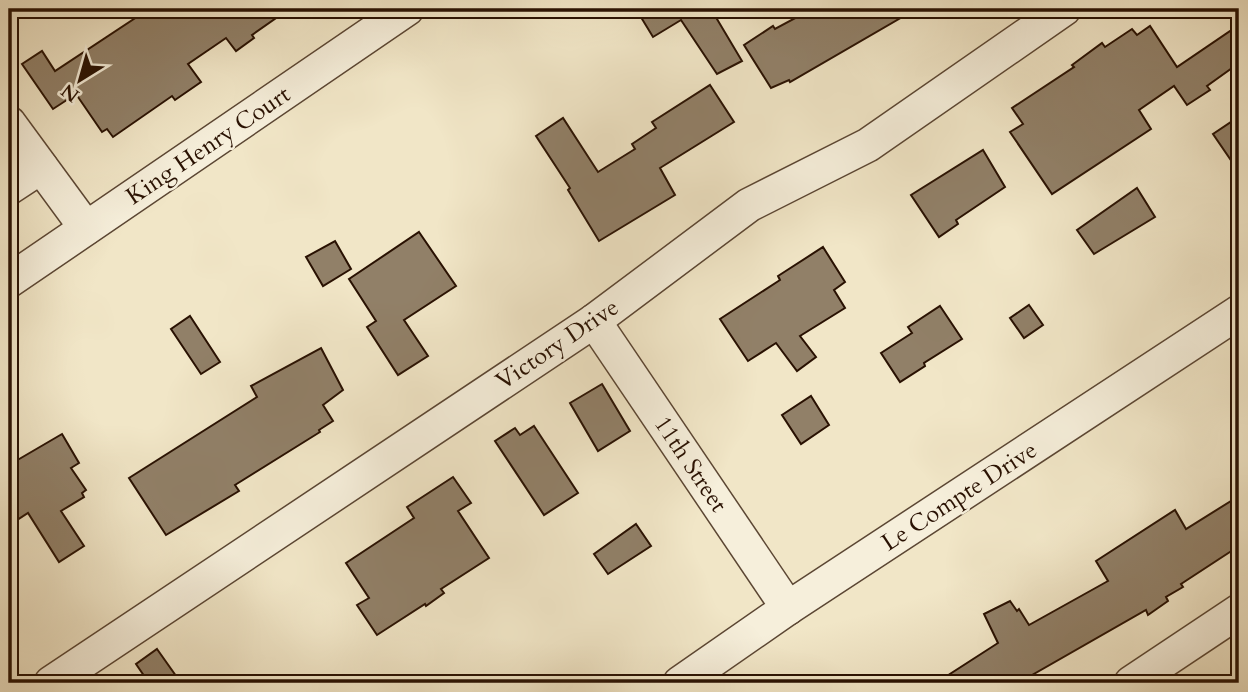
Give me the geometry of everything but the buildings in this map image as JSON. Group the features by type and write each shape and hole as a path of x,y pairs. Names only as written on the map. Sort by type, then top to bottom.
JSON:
{"street":[{"name":"King Henry Court","path":"9,281 407,9"},
{"name":"Victory Drive","path":"51,683 594,321 749,205 869,145 1064,9"},
{"path":"9,123 86,228"},
{"path":"9,188 41,166"},
{"name":"Le Compte Drive","path":"680,683 788,608 1239,312"},
{"name":"11th Street","path":"594,321 788,608"},
{"path":"1131,683 1239,611"}]}
